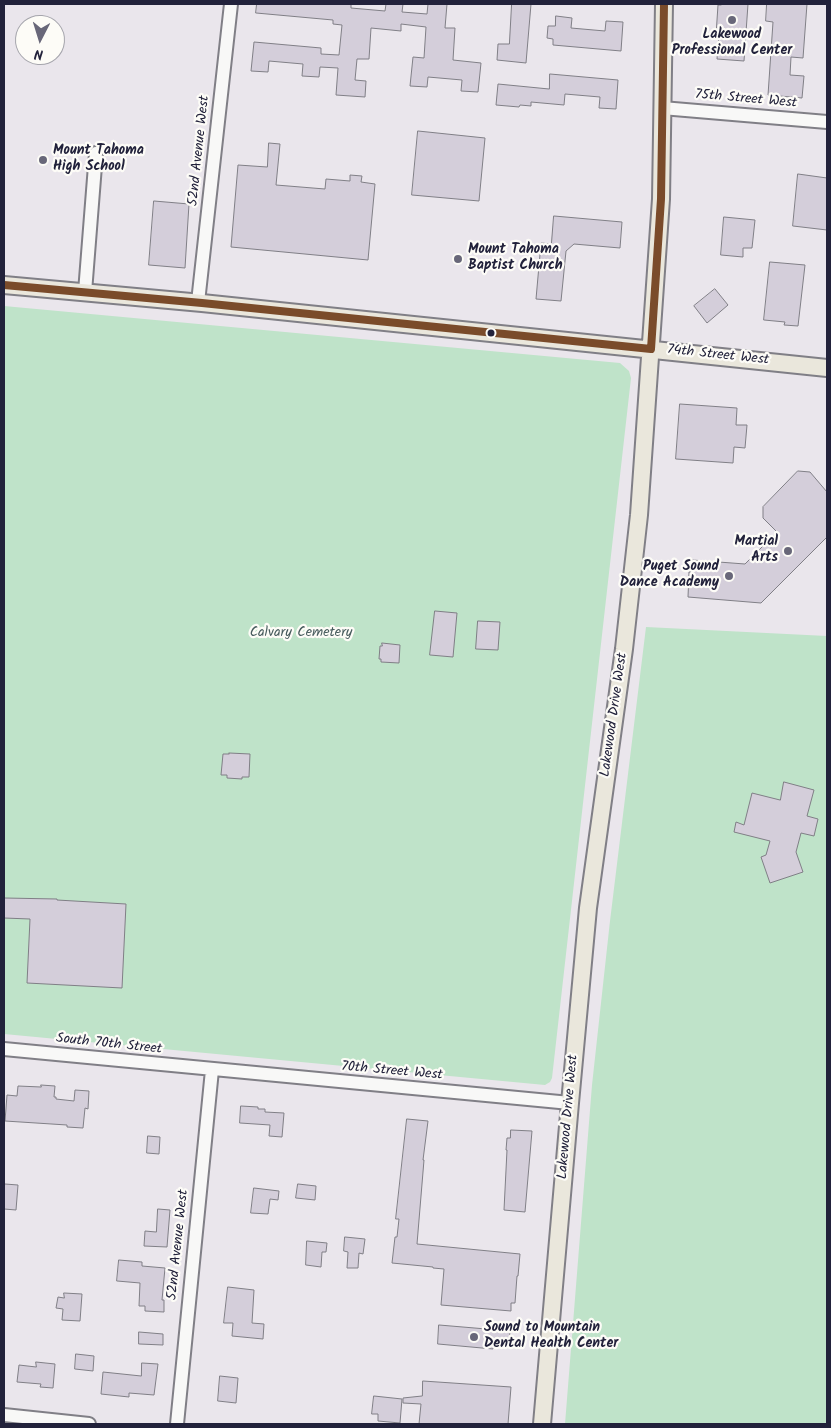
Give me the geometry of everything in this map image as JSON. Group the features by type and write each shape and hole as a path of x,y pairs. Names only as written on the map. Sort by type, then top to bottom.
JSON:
{"main road":[{"name":"Lakewood Drive West","path":"542,1424 588,908 624,652 639,506 660,199 664,4"},
{"name":"74th Street West","path":"4,285 198,302 827,368"}],"street":[{"name":"52nd Avenue West","path":"198,302 231,4"},
{"name":"75th Street West","path":"662,108 827,122"},
{"path":"85,292 96,153"},
{"name":"South 70th Street","path":"4,1049 212,1070"},
{"name":"52nd Avenue West","path":"177,1424 212,1070"},
{"name":"70th Street West","path":"212,1070 570,1103"},
{"path":"4,1416 88,1424"}],"green space":[{"name":"Calvary Cemetery","path":"4,306 620,363 629,371 631,378 552,1078 550,1082 545,1085 4,1034"},
{"path":"646,627 827,636 827,1424 565,1424 592,1085"}],"building":[{"path":"257,4 351,4 351,8 385,11 386,4 403,4 402,12 427,14 428,4 447,4 445,28 455,28 453,60 481,63 478,92 461,91 462,80 428,77 427,87 410,86 413,57 424,58 426,27 401,24 401,31 371,28 369,59 357,59 355,80 366,81 365,97 336,95 338,68 320,67 319,77 302,76 303,64 269,61 268,72 251,71 254,42 321,48 321,54 339,55 342,25 333,24 333,20 256,13"},
{"path":"512,4 531,4 526,63 497,60 498,44 509,44"},
{"name":"Lakewood Professional Center","path":"748,4 744,61 717,59 719,35 716,35 718,5"},
{"path":"767,4 807,4 803,58 791,57 790,75 804,76 802,98 768,95 773,22 766,21"},
{"path":"556,16 572,18 571,28 605,31 606,21 623,22 621,51 553,45 553,39 547,38 548,26 555,26"},
{"path":"550,74 618,80 616,109 599,108 600,97 565,94 564,105 531,102 531,106 496,105 498,84 549,89"},
{"path":"418,131 485,138 479,201 412,195"},
{"path":"269,143 280,144 276,185 325,189 326,179 350,181 350,175 362,176 361,182 375,184 368,260 231,247 238,165 267,167"},
{"path":"798,174 827,178 827,230 793,226"},
{"path":"154,201 189,204 185,268 149,265"},
{"path":"554,216 622,222 620,248 574,244 566,251 561,301 536,299 541,243 551,244"},
{"path":"724,217 755,220 752,248 743,248 743,257 721,255"},
{"path":"770,262 805,265 798,326 784,325 785,322 764,320"},
{"path":"715,289 728,305 707,323 694,306"},
{"path":"680,404 737,408 736,425 747,425 745,448 734,447 733,463 676,459"},
{"path":"798,471 810,472 827,492 827,537 761,603 688,597 689,572 691,572 692,560 745,564 777,532 763,518 763,507"},
{"path":"435,611 457,613 453,657 430,655"},
{"path":"478,621 500,622 498,650 476,649"},
{"path":"382,643 400,645 399,663 381,662 381,659 379,659"},
{"path":"223,754 250,754 249,777 242,777 242,779 227,778 227,775 221,775"},
{"path":"784,782 814,790 807,816 818,819 814,836 801,833 796,852 803,872 770,883 761,857 766,855 770,841 734,832 736,822 744,825 752,793 780,800"},
{"path":"4,898 57,899 126,904 122,988 27,983 30,919 4,918"},
{"path":"41,1085 55,1086 54,1097 56,1099 74,1101 75,1090 89,1091 88,1109 85,1108 83,1128 67,1127 67,1125 5,1121 7,1095 17,1096 18,1086 41,1087"},
{"path":"241,1106 258,1107 258,1109 265,1109 265,1112 284,1113 282,1137 269,1136 270,1125 240,1123"},
{"path":"407,1119 428,1121 423,1160 417,1244 520,1254 515,1303 511,1303 511,1311 441,1305 444,1269 392,1263 399,1219 396,1219"},
{"path":"511,1130 532,1131 525,1212 504,1210 507,1138 510,1138"},
{"path":"148,1136 160,1137 159,1154 147,1153"},
{"path":"5,1184 18,1185 16,1210 4,1209"},
{"path":"298,1184 316,1186 315,1200 296,1198"},
{"path":"254,1188 279,1191 278,1200 270,1199 268,1214 251,1213"},
{"path":"158,1209 170,1210 167,1247 144,1246 145,1231 156,1232"},
{"path":"345,1237 365,1239 363,1254 359,1253 358,1268 347,1268 348,1252 344,1251"},
{"path":"307,1241 327,1243 326,1252 322,1252 321,1267 306,1265"},
{"path":"119,1260 142,1262 142,1266 165,1268 162,1300 164,1300 164,1312 145,1311 145,1306 139,1306 140,1283 117,1281"},
{"path":"228,1287 254,1290 252,1323 264,1324 263,1339 232,1336 233,1323 224,1323"},
{"path":"64,1293 82,1294 80,1321 62,1320 63,1309 56,1308 58,1297 64,1298"},
{"name":"Sound to Mountain Dental Health Center","path":"439,1325 510,1331 509,1345 494,1344 493,1349 438,1344"},
{"path":"139,1332 163,1334 163,1345 139,1344"},
{"path":"76,1354 94,1356 93,1371 75,1369"},
{"path":"36,1362 55,1364 53,1388 40,1387 41,1384 17,1382 19,1365 36,1367"},
{"path":"142,1363 158,1364 154,1395 129,1393 129,1397 101,1394 103,1372 141,1376"},
{"path":"220,1376 238,1378 236,1403 218,1401"},
{"path":"423,1381 511,1387 508,1424 419,1424 421,1404 403,1403 403,1398 422,1396"},
{"path":"374,1396 402,1399 400,1423 378,1421 378,1414 372,1414"}],"transit line":[{"path":"651,349 661,199 664,4"},
{"path":"4,285 202,303 651,349"}],"place":[{"name":"Lakewood Professional Center","path":"732,20"},
{"name":"Mount Tahoma High School","path":"43,160"},
{"name":"Mount Tahoma Baptist Church","path":"458,259"},
{"name":"Martial Arts","path":"788,551"},
{"name":"Puget Sound Dance Academy","path":"729,576"},
{"name":"Sound to Mountain Dental Health Center","path":"474,1337"}]}
